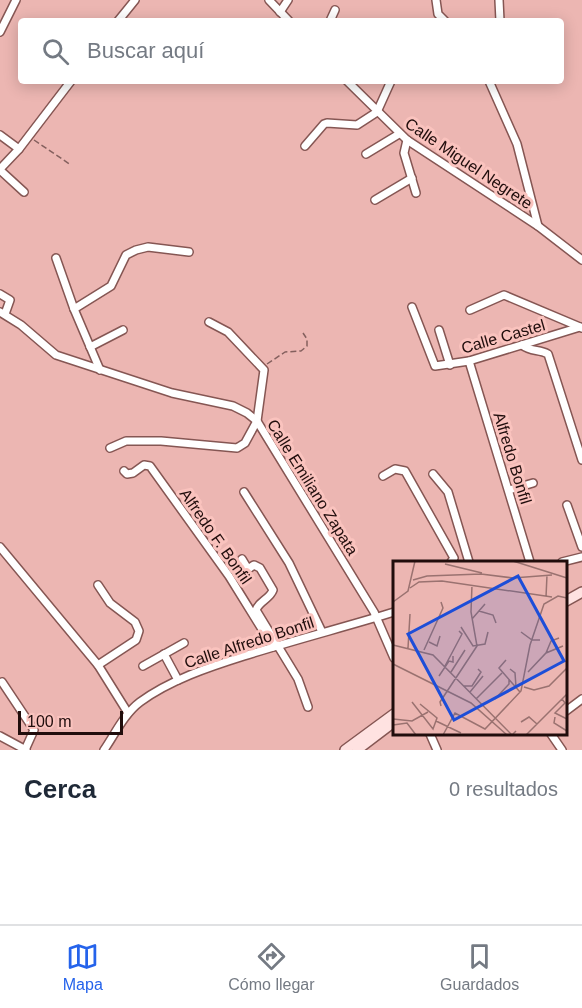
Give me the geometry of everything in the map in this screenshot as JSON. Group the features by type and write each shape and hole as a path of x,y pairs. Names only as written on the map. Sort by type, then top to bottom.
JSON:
{"main road":[{"path":"567,600 582,592"},
{"path":"345,750 393,715"},
{"path":"357,750 393,723"}],"street":[{"path":"0,32 16,0"},
{"path":"120,18 135,0"},
{"path":"268,0 286,18"},
{"path":"280,12 288,0"},
{"path":"436,0 438,14 442,18"},
{"path":"499,0 500,18"},
{"path":"331,18 335,10"},
{"path":"24,192 0,169 69,84"},
{"name":"Calle Miguel Negrete","path":"350,84 399,134 538,226 582,260"},
{"path":"305,146 327,123 357,125 377,112 390,84"},
{"path":"490,84 517,144 538,226"},
{"path":"366,154 399,134"},
{"path":"0,135 18,149"},
{"path":"407,140 404,153 416,193"},
{"path":"375,200 412,178"},
{"path":"74,309 111,286 126,255 136,249 148,247 189,252"},
{"path":"56,258 74,309 100,370"},
{"path":"0,294 10,300 2,313"},
{"path":"470,310 504,295 581,327"},
{"name":"Calle Castel","path":"412,307 435,366 469,361 581,327"},
{"name":"Calle Emiliano Zapata","path":"2,313 21,325 56,355 172,393 233,406 257,420 368,602 393,656"},
{"path":"110,448 126,441 161,441 237,448 245,443 257,420 264,370 228,332 209,322"},
{"path":"90,347 123,330"},
{"path":"439,330 450,365"},
{"path":"522,345 530,351 548,354 582,460"},
{"name":"Alfredo Bonfil","path":"469,361 530,561"},
{"name":"Alfredo F. Bonfil","path":"124,471 127,474 133,473 144,465 150,466 229,576 275,646"},
{"path":"383,476 395,469 405,471 454,558 452,561"},
{"path":"433,474 448,492 469,561"},
{"path":"509,490 532,483"},
{"path":"244,492 289,563 322,632"},
{"path":"567,505 582,547"},
{"path":"0,547 98,665 128,713"},
{"path":"566,561 582,557"},
{"path":"242,559 248,569"},
{"path":"239,575 254,565 260,568 273,590 271,596 258,605 256,610 275,646 298,680 308,707"},
{"path":"98,585 110,603 135,622 139,631 136,640 98,665"},
{"name":"Calle Alfredo Bonfil","path":"104,750 128,713 140,702 178,680 220,663 393,612"},
{"path":"143,666 184,643"},
{"path":"164,654 178,680"},
{"path":"0,736 26,750 34,730 2,682"},
{"path":"567,710 582,699"},
{"path":"430,735 437,750"},
{"path":"552,735 562,750"}],"path":[{"path":"28,136 71,165"},
{"path":"264,370 268,363 285,352 301,351 307,346 307,339 303,333"}]}
